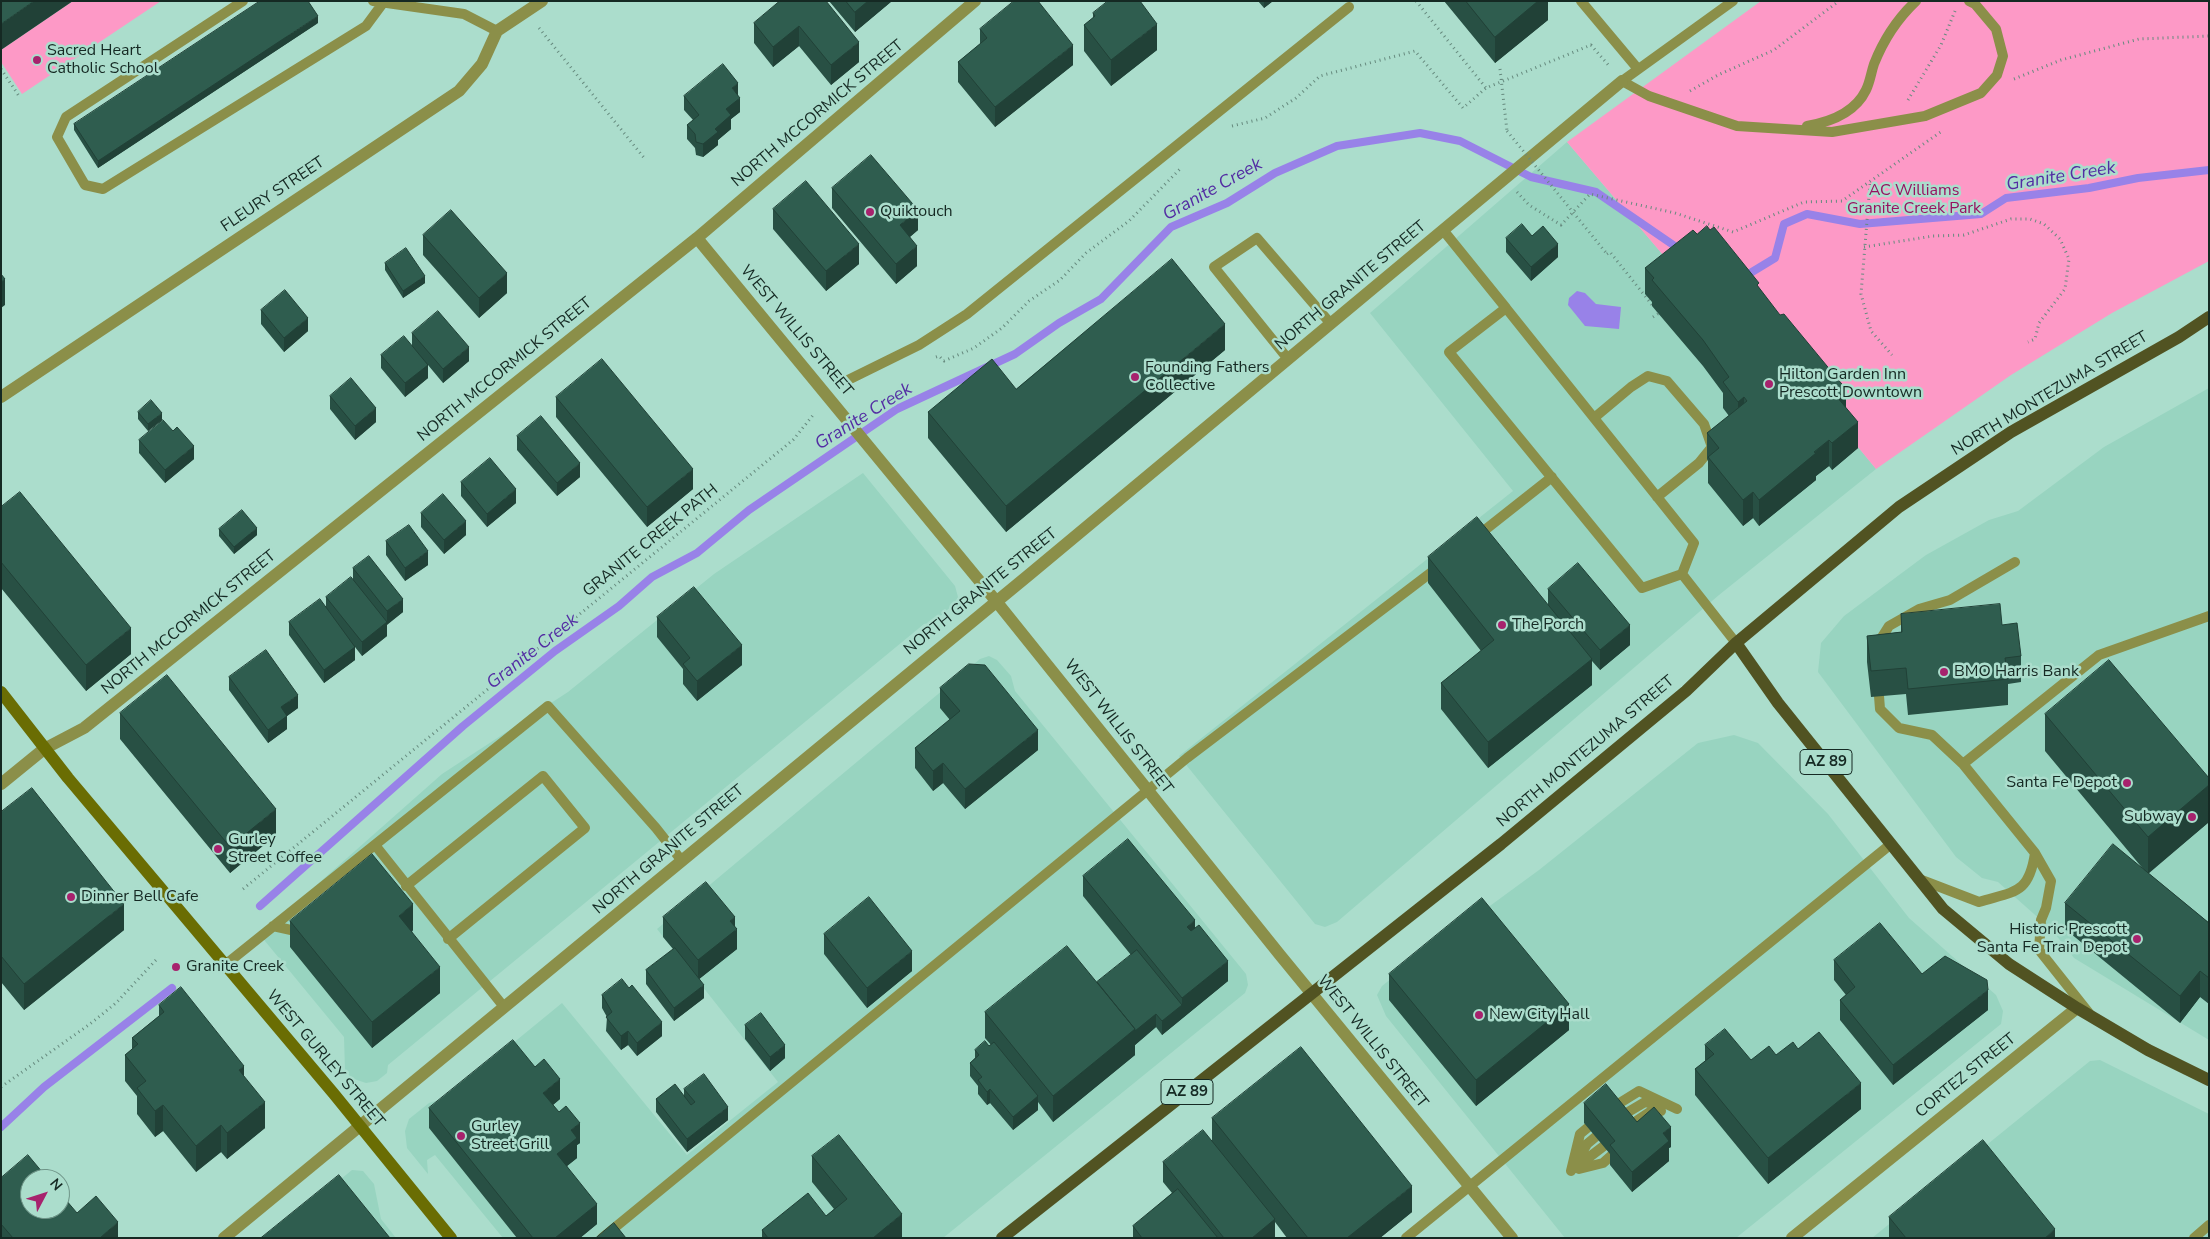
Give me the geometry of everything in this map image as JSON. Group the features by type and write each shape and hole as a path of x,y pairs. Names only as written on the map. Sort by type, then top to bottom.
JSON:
{"main road":[{"name":"NORTH MONTEZUMA STREET","path":"1002,1238 1501,844 1686,691 1736,643 1899,507 2011,432 2209,318"},
{"name":"AZ 89","path":"1736,643 1778,703 1943,909 2009,964 2092,1018 2148,1050 2209,1080"},
{"name":"WEST GURLEY STREET","path":"1,692 44,749 359,1125 451,1238"}],"street":[{"path":"497,31 542,1"},
{"name":"NORTH MCCORMICK STREET","path":"1,784 44,749 88,724 697,238 975,1"},
{"name":"FLEURY STREET","path":"1,397 459,91 482,64 497,31"},
{"name":"NORTH GRANITE STREET","path":"224,1238 1331,324 1622,81"},
{"name":"WEST WILLIS STREET","path":"697,238 996,601 1147,790 1512,1238"},
{"name":"CORTEZ STREET","path":"1792,1238 2077,1008"}],"lane":[{"path":"243,1 66,117 57,137 85,185 103,189 366,26 378,2 464,14 497,31"},
{"path":"1581,1 1638,69"},
{"path":"1734,1 1622,81 1649,96 1738,126 1794,128 1832,132 1925,116 1956,105 1981,93 1997,75 2003,56 1996,29 1975,4 1969,1"},
{"path":"1794,128 1828,123 1855,107 1866,90 1874,64 1887,39 1902,14 1916,1"},
{"path":"848,380 919,345 967,314 1349,7"},
{"path":"1443,230 1506,308 1694,543 1682,574 1642,588 1449,352 1506,308"},
{"path":"1288,359 1214,267 1257,238 1331,324"},
{"path":"1594,418 1630,387 1648,376 1667,381 1704,424 1712,447 1699,462 1657,497"},
{"path":"1466,545 1552,477"},
{"path":"1877,654 1877,646 1889,626 1919,609 1950,600 2015,562"},
{"path":"602,1238 1147,790 1442,563"},
{"path":"1682,574 1736,643"},
{"path":"1963,764 2099,655 2209,616"},
{"path":"1879,696 1880,709 1899,728 1932,735 1963,764 2035,853 2052,880 2046,908 2041,920 2039,950 2092,1018"},
{"path":"225,965 548,706 656,828 682,861"},
{"path":"406,886 543,776 585,828 448,939"},
{"path":"1406,1238 1891,844"},
{"path":"374,845 504,1007"},
{"path":"1919,879 1979,902 2024,886 2032,874 2035,853"},
{"path":"351,882 353,862"},
{"path":"273,926 290,930 302,923"},
{"path":"1625,1144 1603,1163 1571,1171 1587,1144 1625,1112 1645,1102 1677,1109 1640,1131"},
{"path":"2194,1238 2209,1225"}],"path":[{"path":"1416,1 1486,88"},
{"path":"1670,103 1718,75 1774,50 1839,1"},
{"path":"1897,121 1913,89 1941,45 1956,10"},
{"path":"539,28 645,159"},
{"path":"1981,93 2061,60 2139,39 2209,36"},
{"path":"1224,128 1264,118 1296,98 1320,76 1416,51 1463,108 1486,88 1591,45 1622,81"},
{"path":"1,69 19,96"},
{"path":"1500,69 1507,131 1607,254 1610,252 1659,313 1653,317"},
{"path":"1506,178 1529,205 1561,225 1590,194 1675,213 1733,232 1804,202 1842,201 1947,127 1956,105"},
{"path":"931,359 939,356 944,361 974,348 1002,328 1029,301 1060,280 1086,253 1129,221 1187,163"},
{"path":"1870,183 1864,236 1861,294 1871,331 1892,355"},
{"path":"1864,247 1933,236 1964,235 2011,219 2030,219 2044,224 2060,239 2069,259 2065,289 2039,323 2035,339 2028,342"},
{"name":"GRANITE CREEK PATH","path":"243,889 793,440 814,414"},
{"path":"1,1087 90,1024 116,1002 156,960"}],"shaded area":[{"path":"1567,142 1663,255 1718,277 1876,469 1719,595 1337,922 1325,927 1315,924 1179,756 1513,491 1370,313"},
{"path":"1577,291 1585,293 1596,304 1621,307 1619,329 1585,326 1568,305 1569,298"},
{"path":"2209,388 2209,1040 2074,958 2052,930 1998,882 1982,878 1956,857 1818,672 1821,643 1844,616 1926,555 1989,520 2018,511 2104,447"},
{"path":"863,473 955,586 958,597 955,603 934,622 924,624 388,1065 387,1073 377,1081 366,1083 351,1078 345,1070 344,1037 260,935 442,774 568,692 714,574"},
{"path":"989,656 997,660 1011,676 1015,691 1246,974 1248,985 1245,993 943,1238 503,1238 435,1155 427,1160 428,1174 407,1148 405,1131 409,1119 429,1103 446,1098 562,1003 687,1155 778,1082 657,929 980,659"},
{"path":"1734,735 1758,743 1828,814 1909,918 1996,995 2003,1011 2001,1024 1736,1238 1565,1238 1386,1016 1377,995 1382,986 1401,971 1539,870 1698,743"},
{"path":"2100,1060 2209,1114 2209,1238 1872,1238 2090,1061"},
{"path":"352,1170 363,1171 374,1184 381,1219 396,1238 269,1238"}],"green space":[{"name":"Sacred Heart Catholic School","path":"73,1 161,1 22,94 1,62 1,50"},
{"name":"AC Williams Granite Creek Park","path":"1761,1 2209,1 2209,261 2112,313 2011,375 1876,469 1718,277 1663,255 1567,142"}],"building":[{"path":"1,1 34,1 1,24"},
{"path":"260,1 308,1 318,16 98,161 74,124"},
{"path":"780,1 826,1 859,42 831,65 799,26 773,47 754,23"},
{"path":"846,1 868,1 855,12"},
{"path":"1014,1 1038,1 1073,45 995,107 958,62 987,38 980,29"},
{"path":"1108,1 1140,1 1157,24 1111,60 1084,25 1095,16 1093,13"},
{"path":"1466,1 1538,1 1495,37"},
{"path":"723,64 738,83 732,88 740,98 726,109 731,115 715,129 718,132 703,144 696,142 695,134 687,125 699,115 684,96"},
{"path":"871,155 918,210 900,225 917,246 896,264 832,188"},
{"path":"806,181 859,244 826,271 773,209"},
{"path":"451,210 507,273 479,298 423,235"},
{"path":"1522,224 1532,236 1543,226 1558,244 1531,267 1506,238"},
{"name":"Hilton Garden Inn Prescott Downtown","path":"1707,226 1710,230 1714,227 1759,283 1757,285 1780,315 1784,314 1846,389 1837,397 1858,422 1832,443 1829,440 1759,500 1753,492 1743,500 1708,457 1719,448 1707,433 1747,401 1744,397 1738,402 1723,382 1729,377 1703,340 1652,280 1654,278 1645,268 1693,230 1697,234"},
{"path":"406,248 425,276 403,291 385,263"},
{"path":"1172,259 1225,324 1006,506 928,412 992,359 1016,389"},
{"path":"1,274 5,279 1,282"},
{"path":"285,290 308,318 284,338 261,310"},
{"path":"438,311 469,347 443,369 412,333"},
{"path":"404,336 428,365 405,383 381,355"},
{"path":"602,359 693,469 647,507 556,397"},
{"path":"351,378 376,408 355,426 330,396"},
{"path":"151,400 162,413 148,424 138,412"},
{"path":"541,416 580,463 557,483 517,436"},
{"path":"163,420 173,431 177,427 194,446 165,470 139,440"},
{"path":"490,458 516,489 487,514 461,482"},
{"path":"20,492 131,628 86,665 1,562 1,507"},
{"path":"443,494 466,521 444,540 421,513"},
{"path":"242,510 257,528 234,547 219,529"},
{"name":"The Porch","path":"1477,517 1592,659 1488,742 1441,683 1494,640 1428,557"},
{"path":"409,525 428,551 405,568 386,541"},
{"path":"369,556 403,599 387,611 353,568"},
{"path":"1578,563 1630,625 1600,650 1548,589"},
{"path":"351,577 387,622 362,642 326,597"},
{"path":"694,587 742,645 697,681 683,664 690,658 657,617"},
{"path":"320,599 355,647 324,670 289,622"},
{"path":"2000,604 2002,625 2017,623 2021,656 2005,658 2008,679 1908,689 1906,668 1871,671 1867,636 1902,632 1901,614"},
{"path":"266,650 298,695 281,707 287,716 268,730 229,677"},
{"path":"2109,660 2209,778 2209,785 2148,837 2045,714"},
{"path":"969,664 985,665 1038,730 965,789 943,763 933,771 915,748 960,711 940,688"},
{"path":"167,675 276,809 230,847 120,713"},
{"path":"32,788 124,904 24,984 1,956 1,812"},
{"path":"1128,839 1195,920 1187,927 1191,931 1199,925 1228,961 1182,998 1083,876"},
{"name":"Historic Prescott Santa Fe Train Depot","path":"2113,844 2209,923 2209,978 2200,971 2180,996 2065,903"},
{"path":"372,854 413,904 399,916 440,967 372,1022 290,921"},
{"path":"706,882 735,917 730,921 737,929 698,960 663,917"},
{"path":"869,897 912,951 867,988 824,934"},
{"name":"New City Hall","path":"1482,898 1569,1004 1476,1080 1389,974"},
{"path":"1880,923 1922,974 1945,956 1987,980 1988,990 1893,1065 1840,1000 1855,987 1834,960"},
{"path":"1067,946 1135,1029 1053,1096 985,1012"},
{"path":"675,948 704,985 674,1008 646,970"},
{"path":"1137,950 1182,1005 1162,1021 1156,1014 1135,1031 1097,982"},
{"path":"622,979 629,988 632,985 662,1022 637,1043 628,1031 621,1036 606,1017 612,1012 602,995"},
{"path":"181,987 244,1066 239,1070 265,1102 227,1133 221,1125 196,1146 163,1105 155,1111 137,1088 146,1081 125,1055 138,1044 132,1038 164,1012 159,1005"},
{"path":"761,1013 785,1045 770,1057 745,1025"},
{"path":"1725,1029 1751,1060 1769,1046 1776,1055 1793,1042 1798,1049 1819,1032 1861,1083 1768,1158 1695,1069 1714,1054 1705,1045"},
{"path":"513,1040 535,1067 544,1059 560,1079 543,1093 559,1112 566,1106 580,1123 571,1130 577,1138 557,1154 597,1204 555,1238 533,1238 429,1108"},
{"path":"985,1041 989,1046 994,1042 1038,1096 1013,1117 990,1089 987,1092 978,1080 982,1077 970,1063 979,1055 975,1050"},
{"path":"1301,1047 1412,1186 1347,1238 1308,1238 1212,1118"},
{"path":"704,1074 728,1107 687,1139 656,1099 675,1084 691,1105 695,1102 684,1089"},
{"path":"1606,1084 1637,1122 1654,1107 1671,1127 1663,1133 1669,1141 1632,1172 1610,1145 1615,1141 1584,1103"},
{"path":"1203,1130 1275,1219 1252,1238 1224,1238 1163,1162"},
{"path":"839,1135 902,1214 873,1238 768,1238 762,1230 808,1193 826,1216 847,1199 812,1156"},
{"path":"1983,1140 2055,1229 2045,1238 1906,1238 1889,1217"},
{"path":"28,1155 40,1169 20,1169 20,1219 70,1219 70,1205 77,1213 96,1196 118,1222 100,1238 13,1238 1,1224 1,1178"},
{"path":"339,1175 390,1238 261,1238"},
{"path":"1178,1189 1218,1238 1142,1238 1133,1226"},
{"path":"614,1223 626,1238 596,1238"}],"waterway":[{"name":"Granite Creek","path":"260,906 463,726 555,651 619,606 652,577 697,553 749,510 897,409 1015,354 1059,323 1101,299 1171,227 1227,203 1275,173 1337,146 1420,133 1460,141 1531,177 1596,192 1682,251"},
{"name":"Granite Creek","path":"1742,273 1747,275 1775,258 1784,224 1807,214 1860,224 1981,214 2006,198 2089,188 2138,178 2209,170"},
{"name":"Granite Creek","path":"1,1127 44,1087 172,988"}],"place":[{"name":"Sacred Heart Catholic School","path":"37,60"},
{"name":"Quiktouch","path":"870,212"},
{"name":"Founding Fathers Collective","path":"1135,377"},
{"name":"Hilton Garden Inn Prescott Downtown","path":"1769,384"},
{"name":"The Porch","path":"1502,625"},
{"name":"BMO Harris Bank","path":"1944,672"},
{"name":"Santa Fe Depot","path":"2127,783"},
{"name":"Subway","path":"2192,817"},
{"name":"Gurley Street Coffee","path":"218,849"},
{"name":"Dinner Bell Cafe","path":"71,897"},
{"name":"Historic Prescott Santa Fe Train Depot","path":"2137,939"},
{"name":"Granite Creek","path":"176,967"},
{"name":"New City Hall","path":"1479,1015"},
{"name":"Gurley Street Grill","path":"461,1136"}]}
